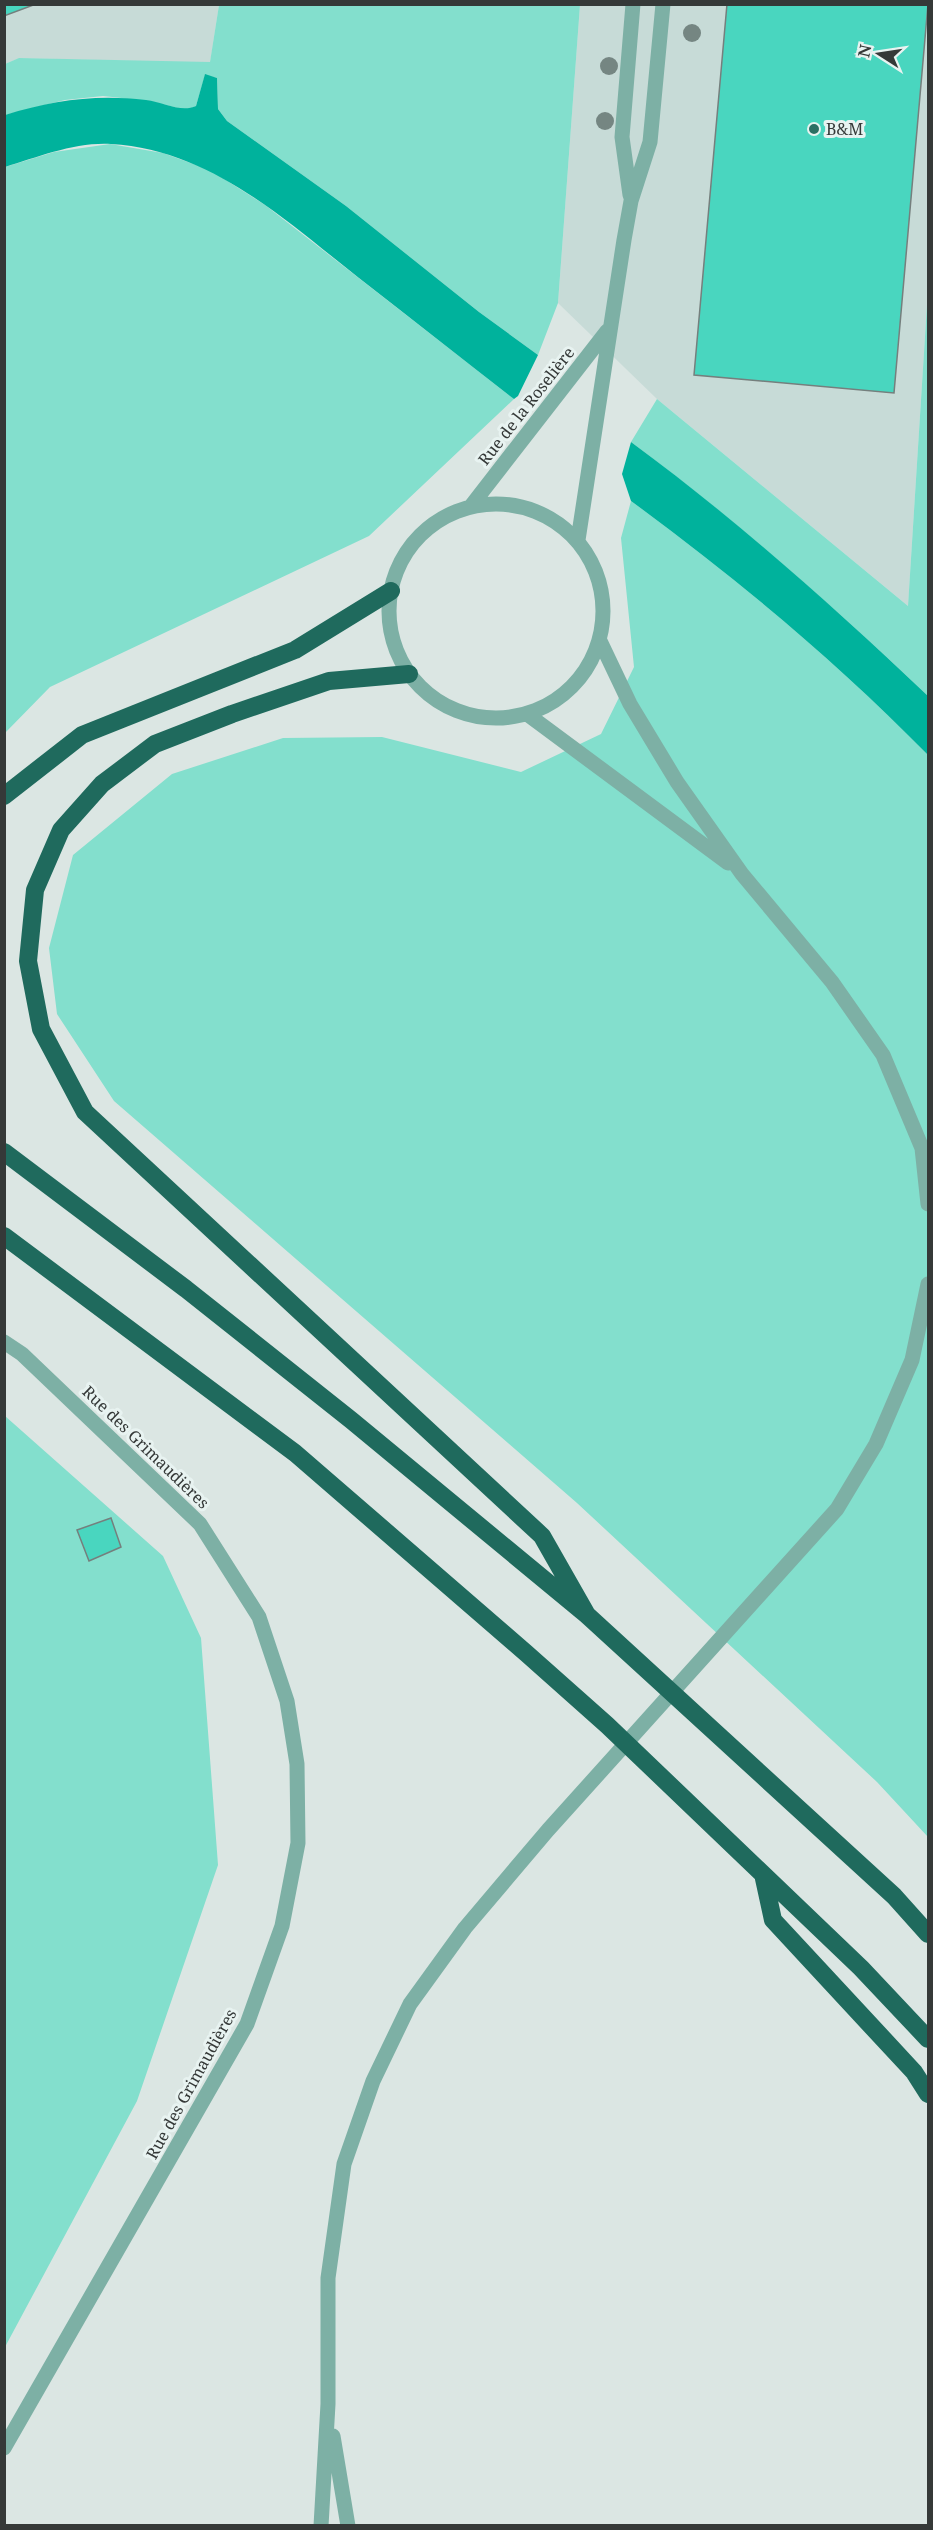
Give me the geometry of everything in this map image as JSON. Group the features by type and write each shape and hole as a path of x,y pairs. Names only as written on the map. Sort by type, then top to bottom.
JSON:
{"highway":[{"path":"4,796 82,735 295,650 391,591"},
{"path":"409,674 329,681 232,714 155,744 102,784 61,830 35,890 28,960 41,1029 85,1112 191,1213 542,1536 587,1615"},
{"path":"4,1152 214,1310 587,1615 894,1896 928,1934"},
{"path":"4,1236 295,1453 607,1725 861,1968 928,2039"},
{"path":"763,1874 773,1920 914,2072 928,2094"}],"street":[{"name":"Rue de la Roselière","path":"631,201 622,137 633,4"},
{"name":"Rue de la Roselière","path":"578,540 609,329 631,201 650,142 663,4"},
{"name":"Rue de la Roselière","path":"471,506 609,329"},
{"path":"500,503 529,508 556,521 578,540 597,571 604,606 600,641 584,674 559,699 527,714 494,719 461,713 433,698 409,674 396,648 389,620 391,591 401,562 418,537 442,518 471,506 500,503"},
{"path":"600,641 630,704 678,782 742,874 832,982 883,1055 922,1148 928,1204"},
{"path":"527,714 742,874"},
{"path":"321,2526 328,2404 328,2278 344,2164 373,2081 410,2004 465,1928 548,1830 837,1509 876,1444 912,1360 928,1284"},
{"name":"Rue des Grimaudières","path":"4,1342 22,1354 200,1524 259,1617 287,1701 297,1764 298,1842 282,1926 247,2024 4,2448"},
{"path":"328,2404 348,2526"}],"shaded area":[{"path":"5,5 219,5 210,63 20,58 5,64"},
{"path":"219,5 580,5 558,303 538,355 479,312 346,206 227,121 218,109 217,78 205,75 196,106 187,110 149,101 103,96 65,100 5,115 5,64 19,58 210,62"},
{"path":"580,5 928,5 928,289 908,606 657,399 558,303"},
{"path":"205,74 217,78 218,109 227,121 346,206 479,312 538,355 518,396 514,399 274,212 214,174 182,159 147,149 97,144 70,148 5,167 5,115 40,105 92,98 128,98 178,108 190,108 196,106"},
{"path":"110,144 163,153 210,170 265,205 514,399 369,536 50,687 5,733 5,167 54,152"},
{"path":"928,289 928,696 783,564 631,442 657,399 908,606"},
{"path":"631,442 784,564 928,696 928,755 858,687 785,622 631,501 622,474"},
{"path":"631,501 785,622 858,687 928,755 928,1837 877,1782 577,1503 114,1101 57,1014 49,948 73,855 172,774 283,738 382,737 521,772 601,734 634,667 621,538"},
{"path":"5,1416 163,1556 201,1638 218,1865 137,2101 5,2347"}],"building":[{"path":"4,4 36,4 4,16"},
{"path":"727,4 928,4 894,393 694,375"},
{"path":"111,1518 121,1547 89,1561 77,1530"}],"place":[{"name":"B&M","path":"814,129"}]}
